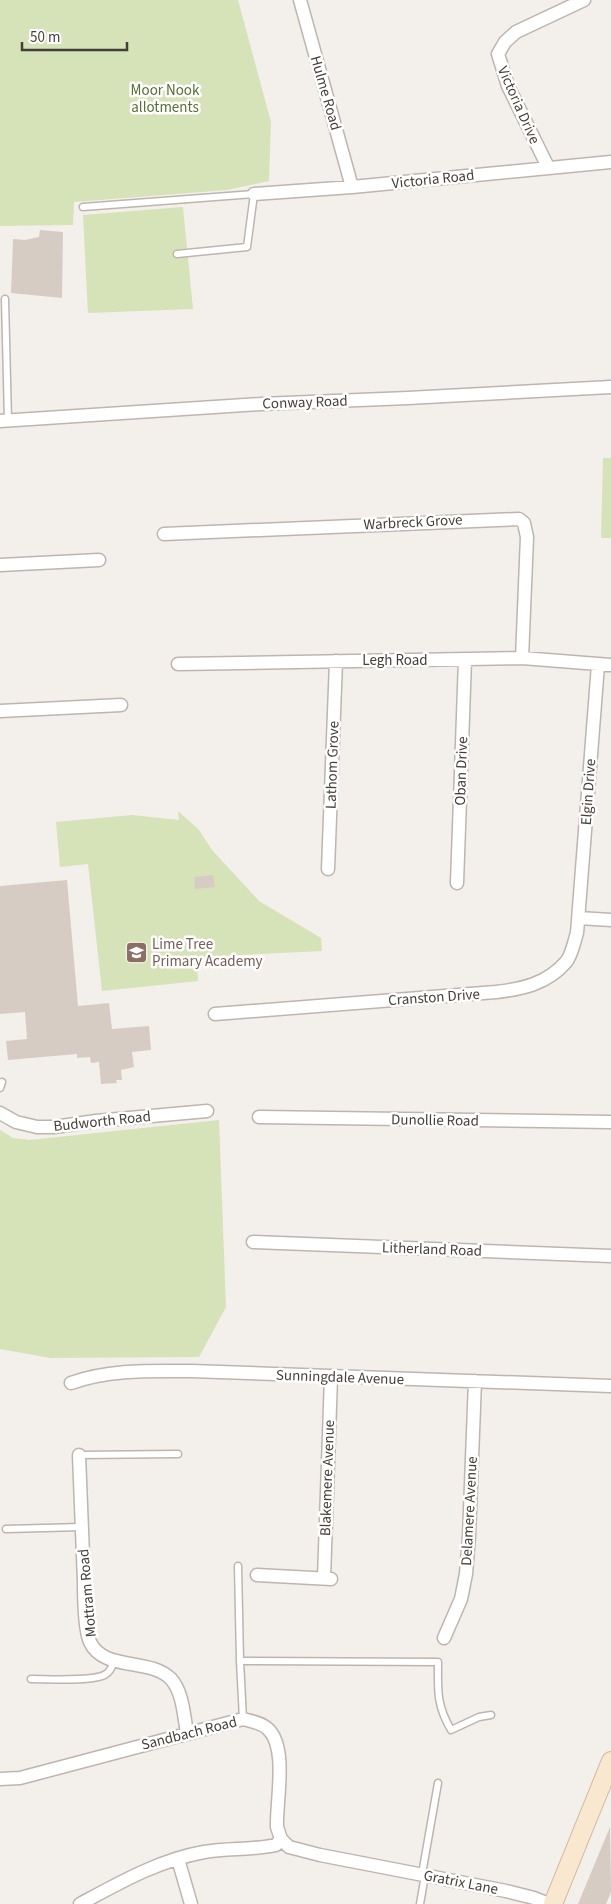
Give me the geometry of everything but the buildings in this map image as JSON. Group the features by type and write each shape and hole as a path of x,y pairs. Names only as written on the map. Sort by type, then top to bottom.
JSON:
{"main road":[{"path":"553,1904 611,1761"}],"street":[{"name":"Hulme Road","path":"300,0 352,187"},
{"name":"Victoria Drive","path":"548,167 508,86 498,54 505,42 516,32 584,0"},
{"name":"Victoria Road","path":"254,194 352,187 611,162"},
{"name":"Conway Road","path":"4,421 261,404 611,387"},
{"name":"Warbreck Grove","path":"164,534 519,519 524,523 526,537 522,658"},
{"path":"0,566 99,560"},
{"name":"Legh Road","path":"178,664 522,658 604,665"},
{"name":"Oban Drive","path":"457,883 465,660"},
{"name":"Lathom Grove","path":"328,869 336,661"},
{"name":"Elgin Drive","path":"579,918 604,665"},
{"path":"0,711 121,705"},
{"path":"579,918 611,920"},
{"name":"Cranston Drive","path":"215,1014 522,989 538,983 554,973 567,961 577,933 579,918"},
{"name":"Budworth Road","path":"0,1113 25,1125 46,1127 207,1111"},
{"name":"Dunollie Road","path":"259,1117 611,1122"},
{"name":"Litherland Road","path":"253,1242 611,1256"},
{"name":"Sunningdale Avenue","path":"71,1383 103,1375 141,1371 191,1371 611,1386"},
{"name":"Blakemere Avenue","path":"256,1575 328,1579 330,1377"},
{"name":"Delamere Avenue","path":"444,1638 461,1599 466,1574 475,1381"},
{"name":"Mottram Road","path":"79,1455 85,1606 90,1642 104,1656 146,1667 160,1672 171,1679 179,1694 187,1734"},
{"name":"Sandbach Road","path":"0,1779 20,1778 243,1719 254,1721 268,1729 278,1748 279,1766 276,1814 281,1839"},
{"path":"80,1904 128,1879 178,1860 211,1851 264,1848 276,1845 281,1839"},
{"name":"Gratrix Lane","path":"281,1839 289,1847 320,1855 506,1891 549,1904"},
{"path":"178,1860 191,1904"}],"lane":[{"path":"83,207 254,194 247,247 177,254"},
{"path":"4,421 5,299"},
{"path":"79,1455 178,1454"},
{"path":"6,1529 82,1527"},
{"path":"238,1566 243,1719"},
{"path":"31,1679 94,1678 104,1676 110,1671 114,1660"},
{"path":"240,1661 438,1662 438,1698 442,1715 451,1730 491,1714"},
{"path":"420,1904 438,1783"}],"green space":[{"name":"Moor Nook allotments","path":"0,0 238,0 271,122 269,181 227,190 74,202 73,225 0,226"},
{"path":"183,207 193,309 88,313 83,215"},
{"path":"603,458 611,458 611,538 601,538"},
{"path":"178,811 199,830 212,850 259,901 321,938 322,951 196,957 198,981 102,991 88,864 60,867 56,822 132,815 179,820"},
{"path":"219,1120 226,1307 199,1357 51,1358 0,1349 0,1130 13,1138 30,1140"}],"place":[{"name":"Lime Tree Primary Academy","path":"136,953"}]}
